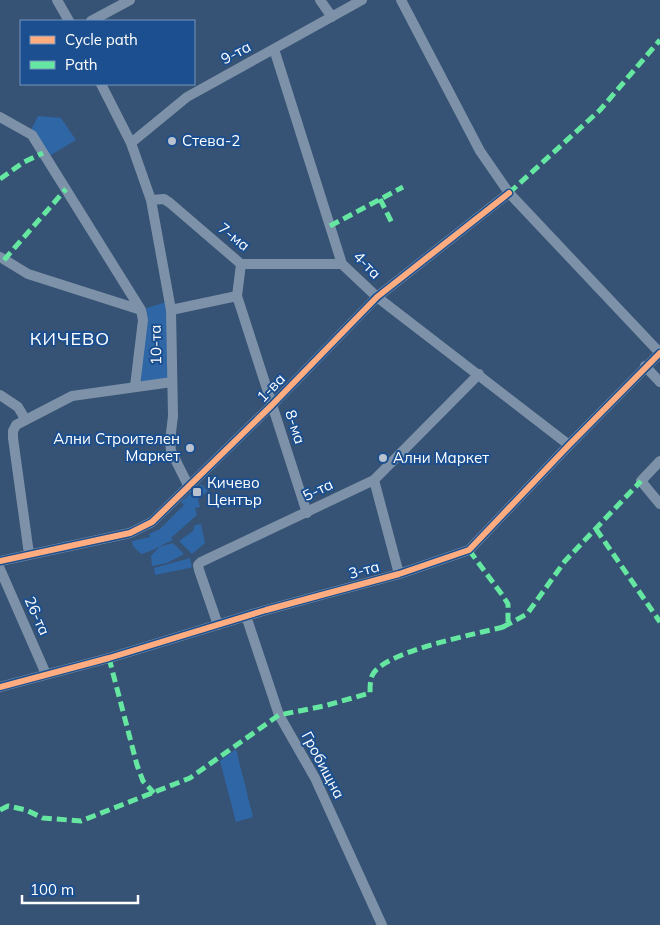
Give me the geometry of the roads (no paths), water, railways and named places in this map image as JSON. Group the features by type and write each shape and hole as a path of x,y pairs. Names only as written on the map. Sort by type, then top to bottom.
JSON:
{"street":[{"path":"58,0 68,20"},
{"path":"93,20 130,0"},
{"path":"320,0 332,17"},
{"name":"9-та","path":"131,143 187,97 362,0"},
{"path":"401,0 480,151 509,193 660,353"},
{"name":"4-та","path":"274,49 342,264 377,297 479,374 568,445"},
{"path":"102,85 131,143"},
{"path":"0,116 32,136 141,310 143,320 135,386"},
{"name":"10-та","path":"131,143 151,200 171,310 172,451 189,487"},
{"name":"1-ва","path":"0,562 142,528 152,522 272,405 377,297 509,193"},
{"name":"7-ма","path":"151,200 164,199 170,203 241,264 342,264"},
{"path":"0,257 28,274 141,310"},
{"name":"8-ма","path":"241,264 236,296 306,513"},
{"path":"171,310 236,296"},
{"name":"3-та","path":"0,687 109,658 246,616 398,574 469,550 568,445 660,353"},
{"path":"645,366 660,382"},
{"name":"5-та","path":"218,625 199,570 201,562 374,480 479,374"},
{"path":"29,554 13,431 22,422 72,396 172,382"},
{"path":"0,395 18,407 24,417 22,422"},
{"path":"660,461 642,481 660,504"},
{"path":"374,480 398,574"},
{"name":"26-та","path":"0,569 46,674"},
{"name":"Гробищна","path":"246,616 279,715 315,778 382,925"}],"place":[{"name":"Стева-2","path":"172,141"},
{"name":"Ални Строителен Маркет","path":"190,448"},
{"name":"Ални Маркет","path":"383,458"},
{"name":"Кичево Център","path":"197,492"}],"district":[{"name":"КИЧЕВО","path":"70,339"}]}
